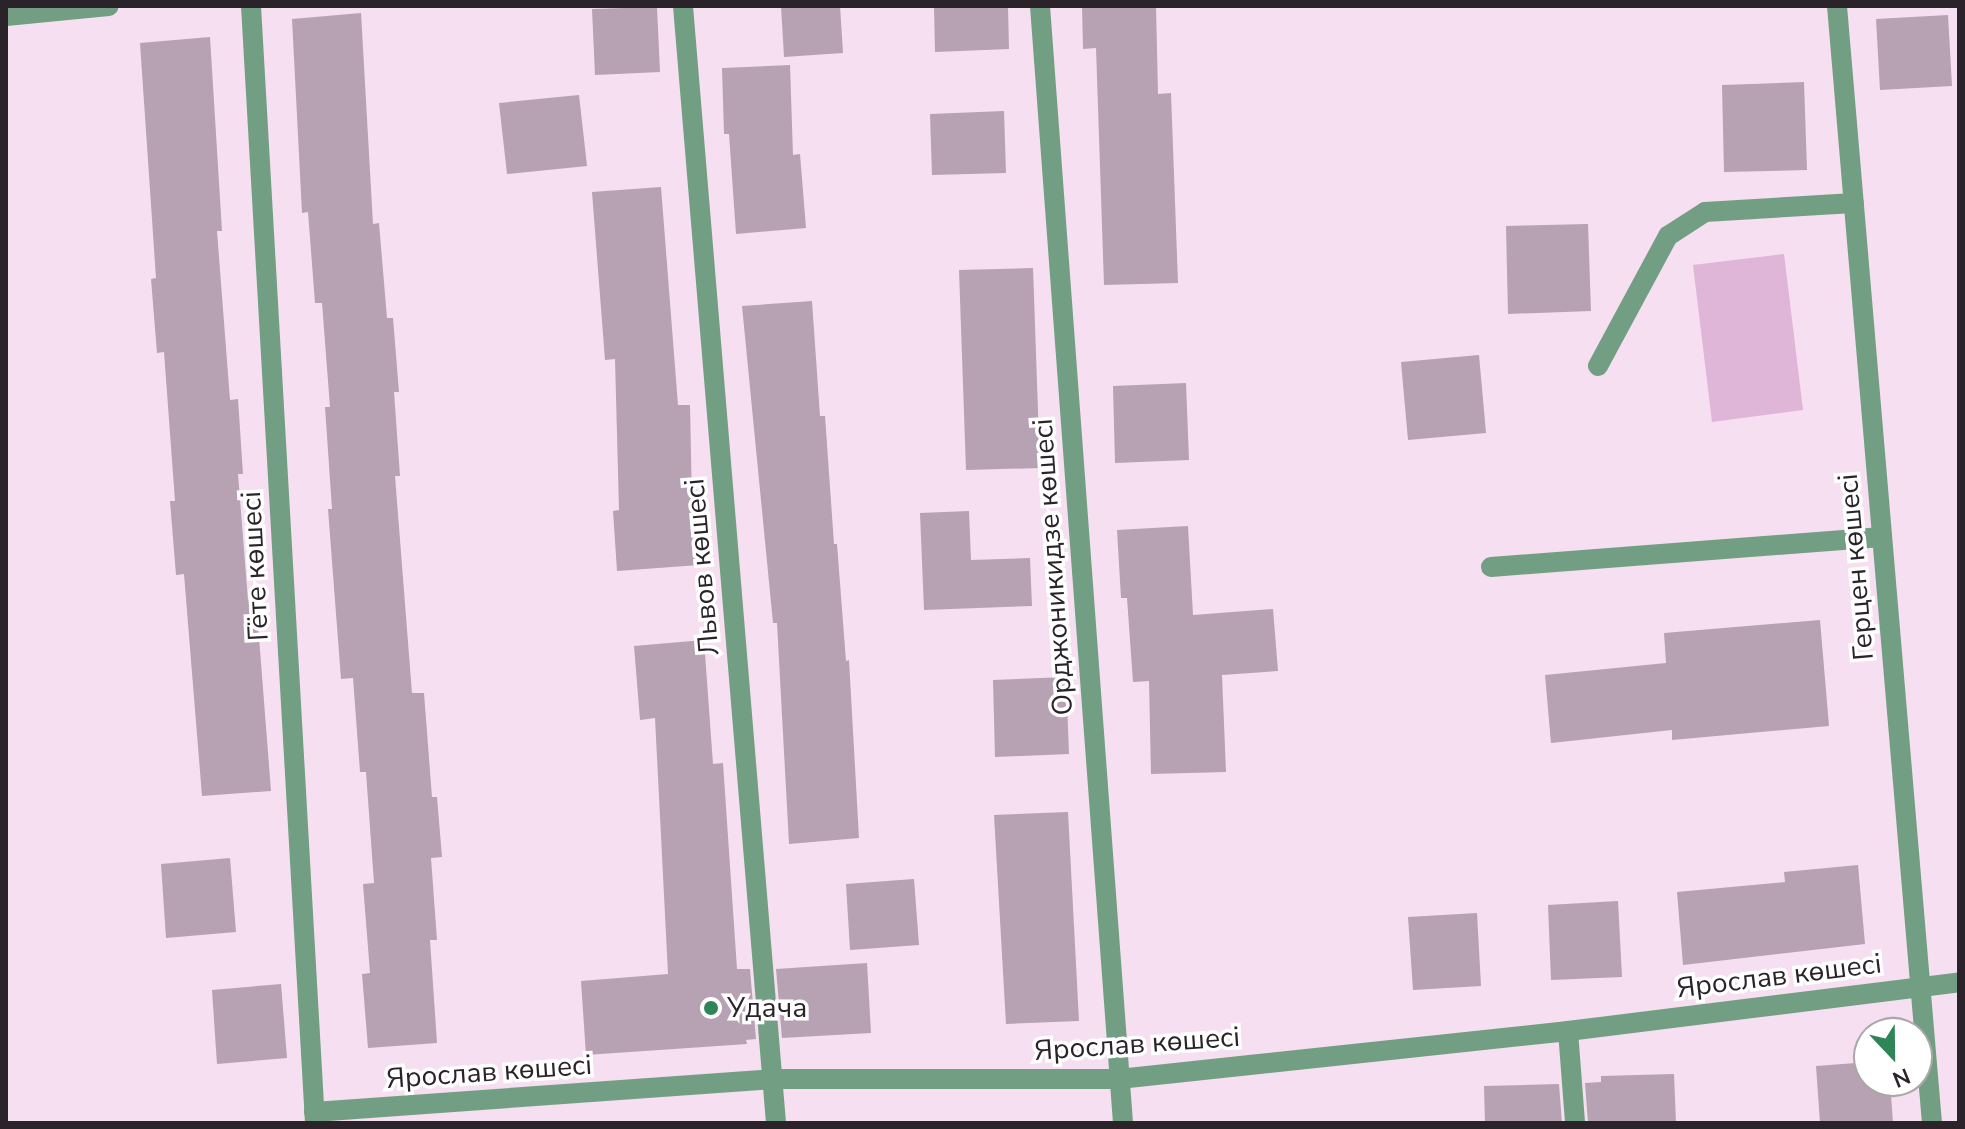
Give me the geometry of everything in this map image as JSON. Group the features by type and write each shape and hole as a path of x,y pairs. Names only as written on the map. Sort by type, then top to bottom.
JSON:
{"street":[{"path":"6,16 109,6"},
{"name":"Гёте көшесі","path":"251,6 315,1118"},
{"name":"Львов көшесі","path":"683,6 776,1123"},
{"name":"Орджоникидзе көшесі","path":"1040,6 1123,1123"},
{"name":"Герцен көшесі","path":"1837,6 1932,1123"},
{"path":"1598,366 1668,236 1705,212 1854,203"},
{"path":"1491,567 1882,537"},
{"name":"Ярослав көшесі","path":"315,1118 773,1079 1119,1079 1568,1031 1959,982"},
{"path":"1568,1031 1575,1123"}],"shaded area":[{"path":"1784,254 1803,410 1712,422 1693,265"}],"building":[{"path":"781,6 840,6 843,53 784,57"},
{"path":"934,6 1008,6 1009,49 935,52"},
{"path":"1082,6 1156,6 1158,94 1171,93 1178,283 1104,285 1096,48 1083,49"},
{"path":"657,7 660,72 595,75 592,9"},
{"path":"361,13 373,224 379,223 387,318 393,318 399,392 394,392 400,476 395,476 412,693 424,693 432,797 437,797 442,857 431,858 437,940 430,940 437,1043 368,1048 362,974 370,973 363,884 374,883 366,772 360,772 353,678 341,679 328,509 332,509 325,407 330,407 322,303 315,303 308,212 302,213 292,19"},
{"path":"1948,15 1952,86 1880,90 1876,19"},
{"path":"210,37 222,231 217,231 230,400 238,399 243,474 238,474 248,600 256,599 271,791 202,796 184,574 176,575 170,501 175,501 164,352 157,353 151,279 156,278 140,43"},
{"path":"790,65 793,155 800,154 806,228 736,234 729,134 724,134 722,68"},
{"path":"1804,82 1807,170 1724,172 1722,85"},
{"path":"579,95 587,166 507,174 499,103"},
{"path":"1004,111 1006,173 932,175 930,114"},
{"path":"661,187 678,405 690,405 692,504 699,565 617,571 613,511 619,510 615,359 605,360 592,192"},
{"path":"1588,224 1591,311 1508,314 1506,226"},
{"path":"1033,268 1040,468 966,470 959,270"},
{"path":"812,301 820,416 825,416 834,544 837,544 846,661 849,660 859,838 789,844 777,623 773,623 742,306"},
{"path":"1479,355 1486,433 1408,440 1401,362"},
{"path":"1186,383 1189,460 1115,463 1113,386"},
{"path":"969,511 971,560 1030,558 1032,606 924,610 920,513"},
{"path":"1188,526 1193,615 1273,609 1278,671 1222,675 1226,772 1151,774 1149,681 1133,682 1127,598 1121,598 1117,530"},
{"path":"1820,620 1829,726 1672,740 1672,730 1551,743 1545,675 1666,663 1664,633"},
{"path":"704,640 713,764 723,763 737,969 750,969 756,1039 746,1040 747,1044 586,1055 581,981 668,974 655,718 640,720 634,646"},
{"path":"1066,677 1069,754 995,757 993,680"},
{"path":"1068,812 1079,1021 1006,1024 994,815"},
{"path":"230,858 236,932 166,938 161,864"},
{"path":"1858,865 1865,944 1683,965 1677,892 1785,882 1784,872"},
{"path":"914,879 919,945 850,950 846,884"},
{"path":"1618,901 1622,977 1551,980 1548,905"},
{"path":"1477,913 1481,986 1413,990 1408,917"},
{"path":"867,963 871,1033 782,1038 776,969"},
{"path":"281,984 287,1058 217,1064 212,990"},
{"path":"1853,1063 1853,1097 1891,1097 1893,1123 1820,1123 1816,1066"},
{"path":"1674,1074 1676,1123 1588,1123 1585,1083 1601,1082 1601,1076"},
{"path":"1559,1084 1562,1123 1485,1123 1484,1086"}],"place":[{"name":"Удача","path":"711,1008"}]}
